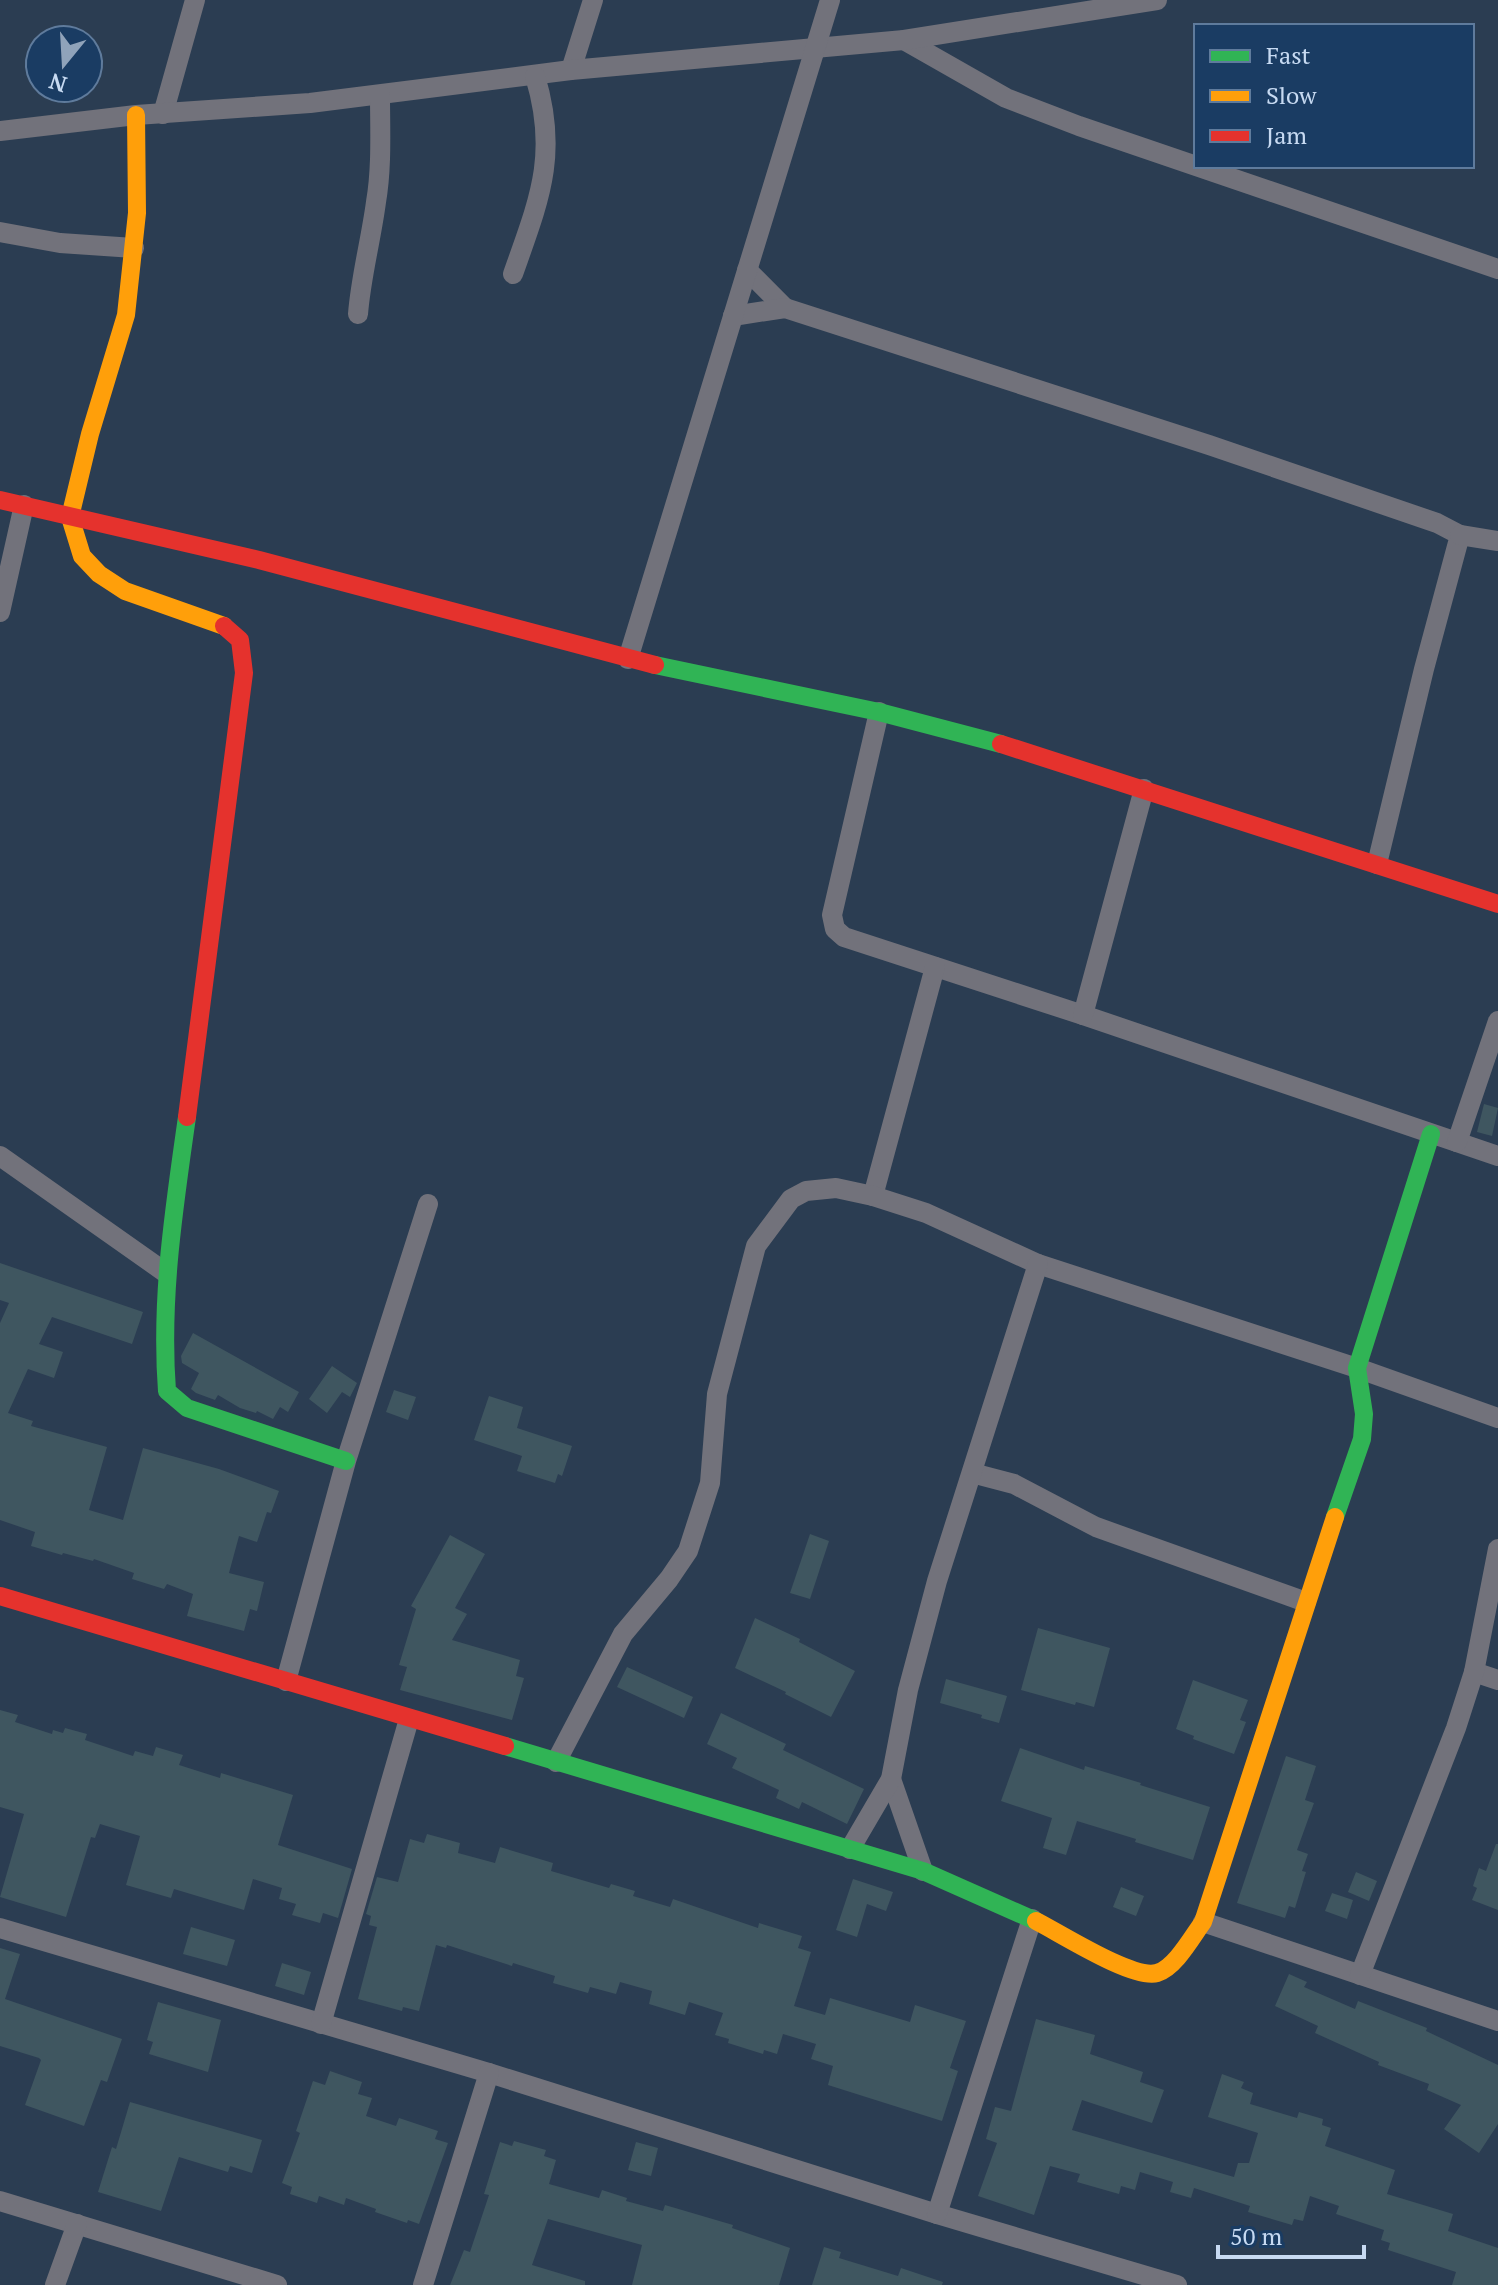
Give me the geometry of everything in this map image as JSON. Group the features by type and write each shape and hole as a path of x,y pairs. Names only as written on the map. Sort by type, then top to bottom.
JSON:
{"street":[{"path":"163,114 195,0"},
{"path":"571,70 593,0"},
{"path":"628,659 830,0"},
{"path":"0,131 136,115 380,95 571,70 904,40 1157,0"},
{"path":"904,40 1006,98 1194,164"},
{"path":"513,274 544,178 545,109 535,76"},
{"path":"358,314 360,285 377,200 380,95"},
{"path":"136,115 138,179 126,315 90,434 70,517 82,556 99,574 125,591 224,626 240,640 244,673 214,927 166,1273 164,1366 167,1391 187,1408 346,1461"},
{"path":"1204,168 1498,269"},
{"path":"0,232 60,243 134,248"},
{"path":"747,270 785,308"},
{"path":"733,316 785,308 1209,445 1437,523 1460,535 1498,541"},
{"path":"0,500 259,560 628,659 879,712 1013,747 1498,904"},
{"path":"0,612 24,505"},
{"path":"1377,864 1460,535"},
{"path":"879,712 832,915 835,929 844,937 1498,1156"},
{"path":"1083,1015 1144,789"},
{"path":"873,1196 935,967"},
{"path":"1457,1142 1498,1021"},
{"path":"0,1596 923,1871 1032,1919 1133,1972 1157,1973 1177,1958 1203,1922 1362,1439 1364,1414 1357,1368 1431,1134"},
{"path":"0,1156 166,1273"},
{"path":"556,1762 623,1634 688,1551 710,1483 717,1394 756,1246 791,1199 806,1191 836,1188 926,1213 1038,1264 1357,1368 1498,1418"},
{"path":"286,1681 346,1461 428,1204"},
{"path":"850,1849 891,1779 912,1672 937,1581 1038,1264"},
{"path":"972,1473 1014,1484 1096,1527 1306,1602"},
{"path":"1360,1975 1440,1773 1474,1672 1498,1549"},
{"path":"1474,1672 1498,1680"},
{"path":"321,2024 409,1719"},
{"path":"891,1779 923,1871"},
{"path":"937,2214 1032,1919"},
{"path":"1203,1922 1498,2021"},
{"path":"0,1928 489,2073 937,2214 1177,2285"},
{"path":"423,2285 489,2073"},
{"path":"0,2201 277,2285"},
{"path":"55,2285 77,2224"}],"building":[{"path":"1484,1104 1498,1108 1492,1136 1477,1132"},
{"path":"0,1263 143,1312 132,1344 52,1317 39,1344 63,1352 54,1378 28,1369 8,1413 33,1421 31,1426 107,1447 89,1510 123,1520 143,1448 219,1469 279,1491 271,1513 267,1512 257,1542 239,1536 229,1573 264,1582 257,1611 250,1609 244,1631 187,1616 193,1594 167,1584 164,1589 132,1579 134,1573 94,1559 62,1555 31,1546 35,1532 0,1520 0,1323 9,1303 0,1300"},
{"path":"193,1333 299,1392 288,1412 280,1407 273,1419 257,1411 240,1408 218,1395 215,1400 191,1389 199,1373 182,1363 181,1356"},
{"path":"332,1366 357,1383 350,1397 342,1392 327,1413 309,1399"},
{"path":"394,1390 416,1397 408,1420 386,1412"},
{"path":"489,1396 523,1407 517,1428 572,1446 562,1476 558,1474 555,1483 517,1471 522,1456 474,1440"},
{"path":"810,1534 829,1541 810,1599 790,1593"},
{"path":"450,1535 485,1554 455,1608 467,1614 452,1640 520,1660 516,1676 524,1678 512,1720 400,1690 407,1667 399,1665 416,1609 411,1606"},
{"path":"755,1618 800,1639 799,1642 855,1671 831,1717 735,1668"},
{"path":"1038,1628 1110,1648 1094,1707 1021,1690"},
{"path":"627,1667 693,1697 684,1718 617,1687"},
{"path":"946,1679 1007,1696 999,1723 940,1703"},
{"path":"1193,1680 1248,1700 1240,1720 1246,1722 1234,1754 1193,1739 1194,1736 1176,1729"},
{"path":"0,1710 18,1715 15,1722 52,1734 53,1730 63,1733 65,1728 87,1734 85,1740 133,1756 135,1751 153,1756 156,1747 183,1755 179,1765 220,1778 221,1773 293,1795 278,1845 352,1869 338,1918 323,1913 320,1923 292,1915 296,1904 279,1899 282,1888 253,1879 244,1910 174,1889 171,1898 126,1885 140,1836 100,1824 95,1838 91,1837 66,1917 0,1897 24,1814 0,1807"},
{"path":"721,1713 786,1744 783,1750 864,1789 847,1824 802,1802 799,1809 776,1798 779,1790 732,1768 737,1758 707,1744"},
{"path":"1020,1748 1084,1770 1085,1766 1141,1783 1210,1807 1193,1860 1077,1821 1066,1855 1043,1848 1052,1818 1001,1801"},
{"path":"1286,1756 1316,1766 1305,1800 1314,1803 1297,1850 1308,1854 1302,1871 1306,1872 1295,1908 1289,1906 1285,1918 1237,1903"},
{"path":"427,1834 460,1843 458,1853 495,1863 500,1847 553,1863 551,1871 609,1888 611,1884 635,1891 633,1896 670,1907 673,1899 758,1928 759,1923 802,1936 798,1948 811,1952 794,2006 825,2015 830,1998 910,2022 915,2005 966,2021 950,2068 958,2071 942,2121 828,2085 833,2066 811,2059 816,2044 783,2034 777,2054 764,2050 763,2054 728,2043 729,2039 715,2035 723,2013 689,2002 685,2015 649,2004 652,1991 620,1982 616,1994 590,1987 588,1993 553,1983 555,1976 447,1945 446,1948 436,1945 419,2011 403,2007 402,2011 358,1999 377,1927 369,1925 371,1916 366,1914 377,1877 398,1882 410,1839 424,1843"},
{"path":"1496,1844 1498,1910 1472,1900 1479,1868 1486,1871"},
{"path":"1356,1872 1377,1881 1369,1901 1348,1892"},
{"path":"853,1879 893,1892 886,1911 867,1904 857,1937 836,1930"},
{"path":"1121,1887 1144,1896 1136,1916 1113,1907"},
{"path":"1332,1893 1353,1900 1347,1919 1325,1911"},
{"path":"191,1927 235,1940 227,1966 183,1954"},
{"path":"0,1948 20,1954 5,1999 122,2039 107,2082 101,2080 84,2126 25,2105 41,2060 0,2046"},
{"path":"282,1963 311,1972 304,1995 275,1986"},
{"path":"1289,1974 1307,1982 1304,1987 1355,2009 1358,2001 1427,2028 1426,2031 1498,2065 1498,2124 1479,2153 1444,2129 1461,2105 1427,2090 1429,2084 1378,2065 1379,2062 1315,2033 1318,2026 1275,2006"},
{"path":"158,2002 221,2020 208,2072 149,2054 153,2042 147,2040"},
{"path":"1036,2019 1095,2035 1090,2054 1143,2072 1140,2082 1164,2090 1152,2123 1082,2100 1072,2130 1234,2177 1238,2163 1249,2163 1258,2133 1208,2117 1222,2074 1244,2082 1241,2088 1253,2093 1250,2104 1297,2118 1299,2112 1323,2119 1322,2125 1331,2128 1325,2146 1395,2170 1387,2194 1453,2214 1448,2231 1498,2248 1498,2285 1452,2285 1456,2272 1388,2250 1390,2243 1381,2240 1384,2230 1336,2214 1339,2206 1310,2196 1303,2221 1294,2219 1292,2225 1248,2212 1250,2206 1194,2188 1191,2198 1170,2192 1173,2182 1140,2172 1135,2190 1121,2186 1119,2194 1077,2182 1080,2174 1050,2166 1034,2215 978,2196 997,2143 986,2139 995,2107 1011,2111"},
{"path":"330,2071 362,2082 358,2094 372,2098 366,2116 396,2126 399,2118 438,2131 435,2139 448,2143 419,2224 375,2212 376,2209 346,2198 344,2205 319,2196 317,2203 290,2194 292,2187 282,2183 300,2133 296,2131 313,2081 325,2085"},
{"path":"130,2102 262,2140 252,2173 230,2166 228,2172 179,2157 161,2211 98,2192 112,2147 116,2149"},
{"path":"514,2141 546,2150 544,2156 556,2160 549,2184 599,2198 602,2190 627,2198 626,2201 663,2211 665,2205 733,2225 732,2228 790,2248 779,2285 632,2285 642,2245 548,2219 532,2265 585,2281 585,2285 450,2285 464,2250 470,2252 489,2195 484,2194 500,2142 512,2146"},
{"path":"636,2142 658,2148 651,2176 628,2170"},
{"path":"824,2247 841,2252 839,2258 898,2276 901,2268 943,2282 942,2285 812,2285"}],"traffic: fast":[{"path":"655,665 879,712 1001,744"},
{"path":"187,1117 167,1288 167,1391 187,1408 346,1461"},
{"path":"1335,1517 1362,1439 1364,1414 1357,1368 1431,1134"},
{"path":"505,1746 923,1871 1036,1921"}],"traffic: slow":[{"path":"136,115 137,213 126,315 90,434 70,517 82,556 99,574 125,591 224,626"},
{"path":"1036,1921 1131,1970 1157,1973 1183,1951 1203,1922 1335,1517"}],"traffic: jam":[{"path":"0,500 259,560 655,665"},
{"path":"187,1117 244,673 240,640 224,626"},
{"path":"1001,744 1498,904"},
{"path":"0,1596 505,1746"}]}
